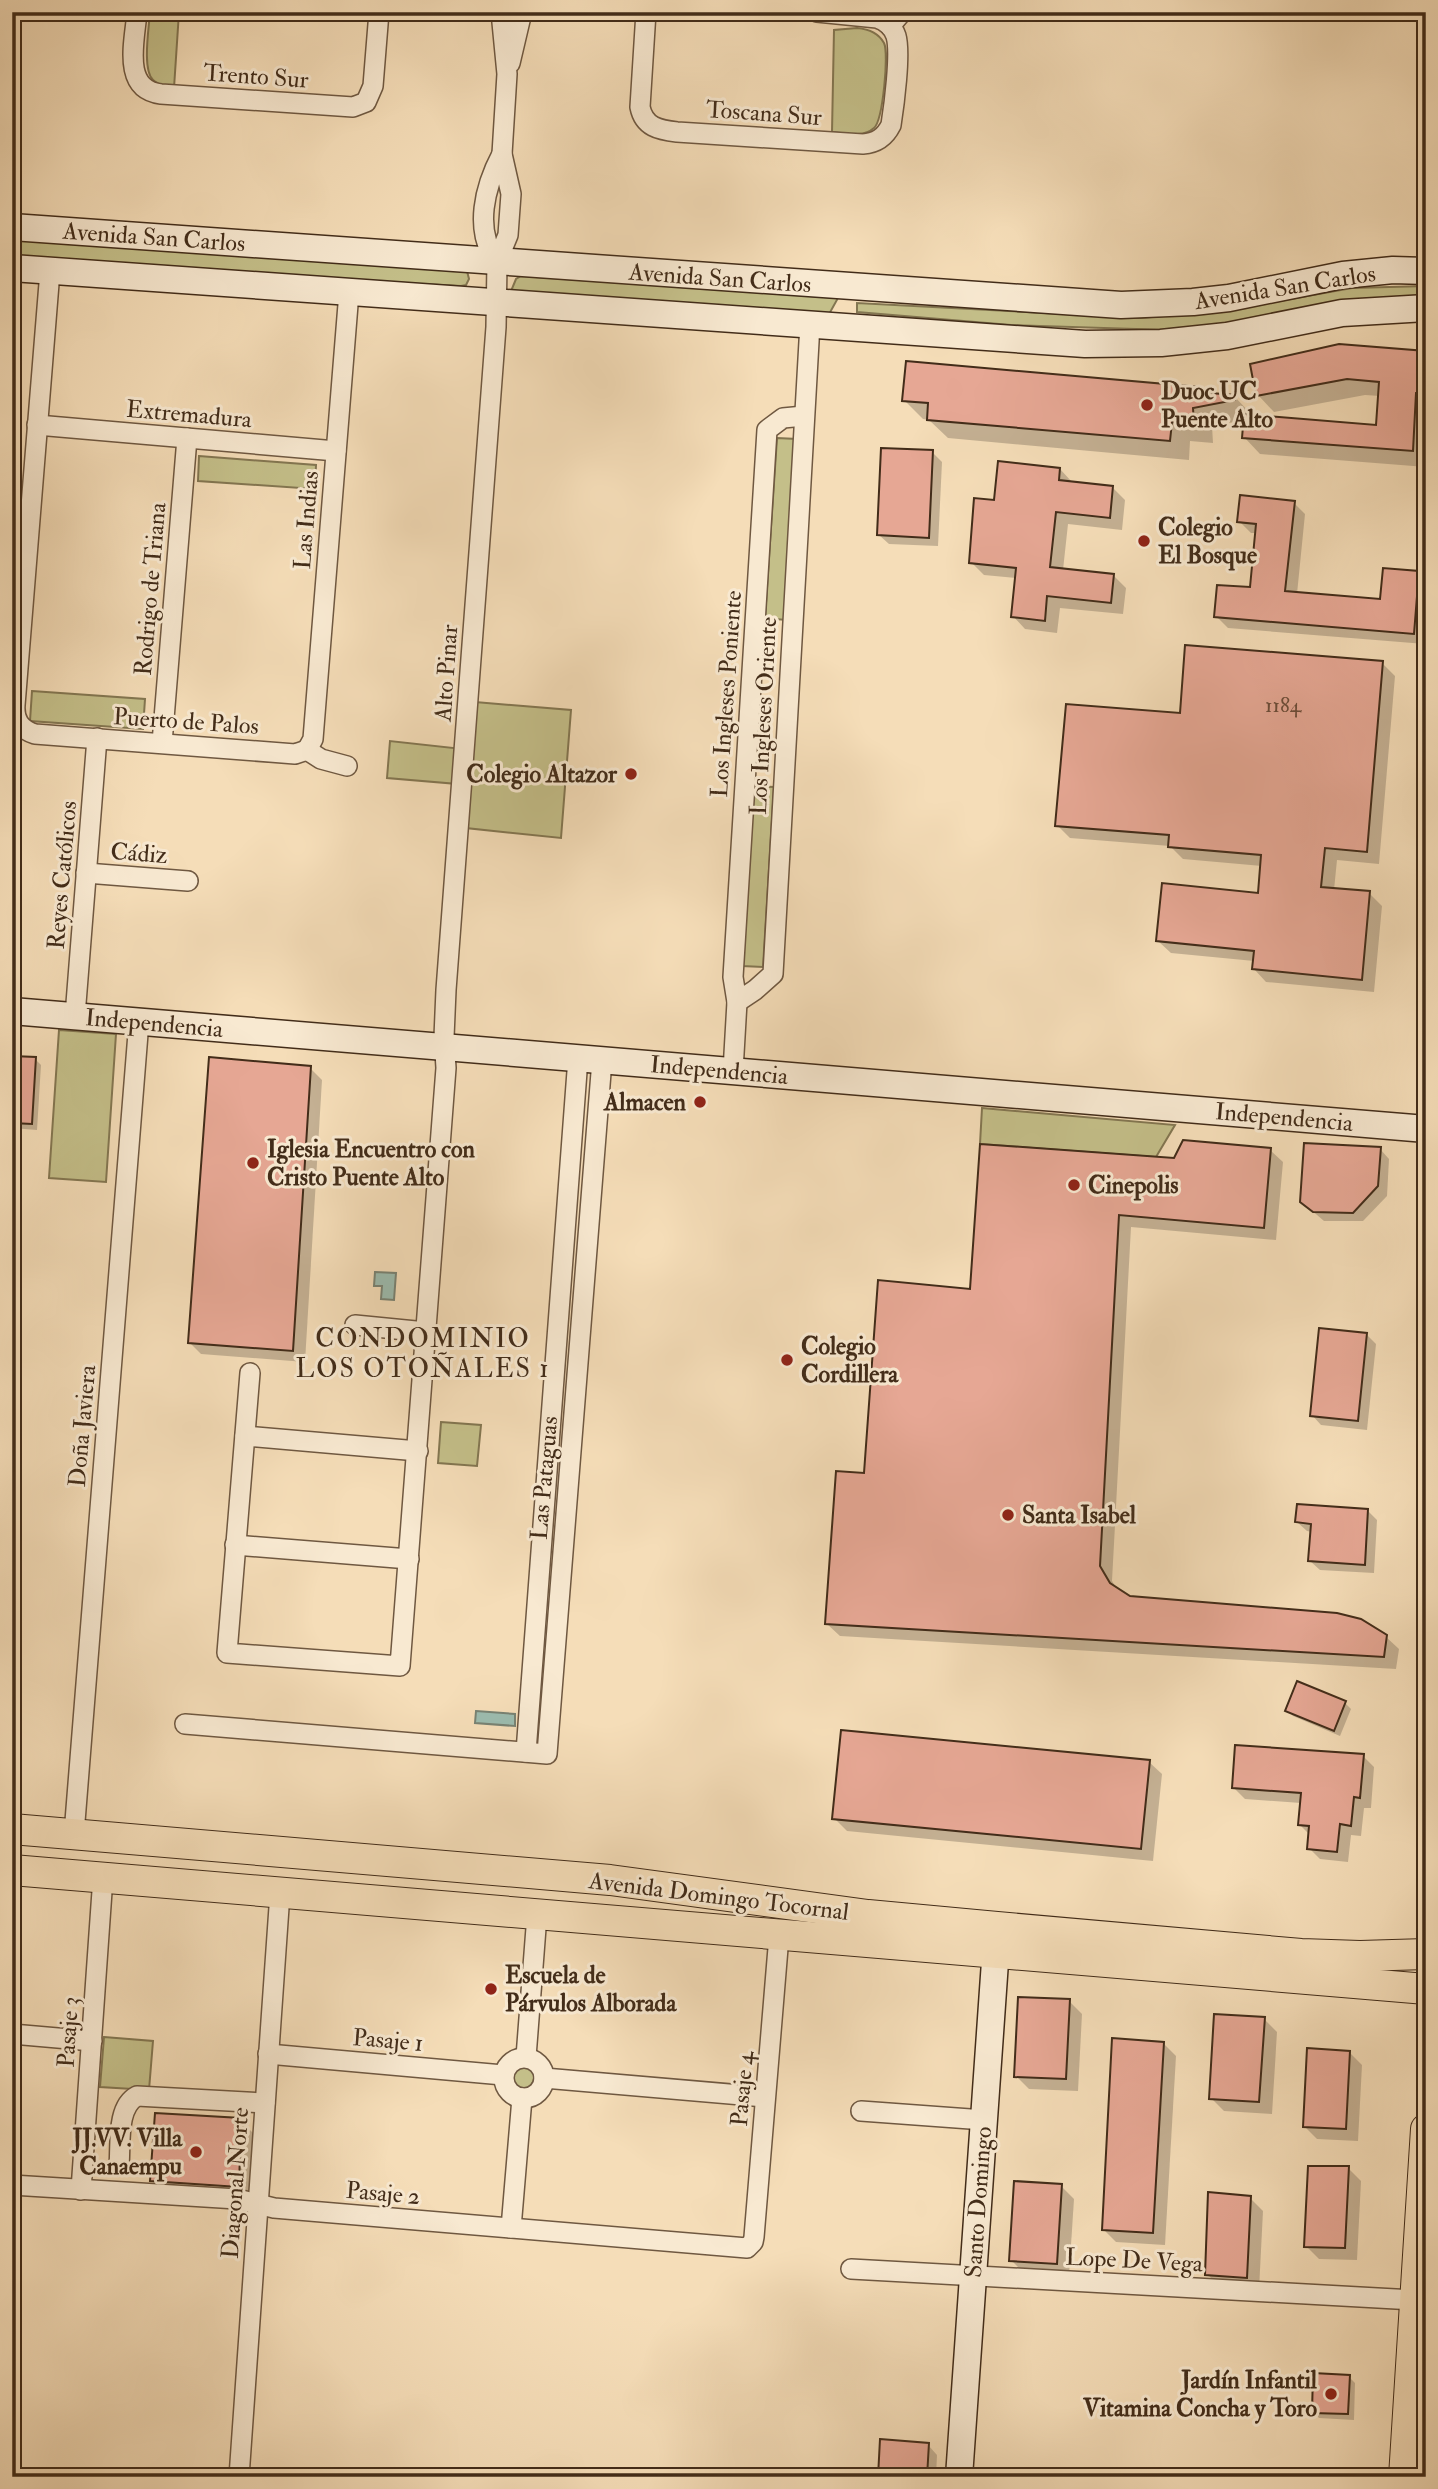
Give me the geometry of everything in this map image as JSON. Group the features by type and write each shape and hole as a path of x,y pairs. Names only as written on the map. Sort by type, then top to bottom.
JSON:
{"main road":[{"name":"Avenida San Carlos","path":"12,227 1084,304 1157,305 1229,298 1343,275 1393,270 1426,271"},
{"name":"Avenida San Carlos","path":"12,268 1049,342 1124,345 1227,336 1342,313 1426,308"},
{"path":"838,326 848,303 867,289"},
{"name":"Independencia","path":"12,1011 1426,1129"},
{"name":"Avenida Domingo Tocornal","path":"12,1829 685,1889 868,1915 996,1941 1426,1989"},
{"path":"173,1883 183,1864 181,1849 177,1843"},
{"path":"212,1887 207,1881 204,1867 208,1852 214,1846"},
{"path":"454,1908 461,1887 458,1867"},
{"name":"Avenida Domingo Tocornal","path":"12,1870 779,1936 996,1941 1360,1956 1426,1954"},
{"path":"681,1927 688,1908 685,1889"},
{"name":"Santo Domingo","path":"959,2477 996,1941"},
{"path":"1404,2477 1416,2445 1414,2300 1426,2129"}],"street":[{"name":"Trento Sur","path":"137,12 133,66 137,81 143,87 161,94 353,107 366,102 373,86 379,12"},
{"path":"497,262 485,241 484,225 487,192 502,154 507,74 501,12"},
{"path":"507,74 522,12"},
{"name":"Toscana Sur","path":"646,12 641,114 645,121 657,129 863,144 881,138 891,125 898,47 896,19"},
{"path":"817,12 896,19"},
{"name":"Alto Pinar","path":"235,1545 227,1653 400,1666 446,1077 446,990 498,302 497,262"},
{"path":"37,425 50,271"},
{"name":"Las Indias","path":"307,750 313,739 349,292"},
{"name":"Los Ingleses Oriente","path":"737,1002 773,974 810,324"},
{"name":"Los Ingleses Poniente","path":"733,1071 737,1002 733,977 767,430 783,418 804,416"},
{"name":"Extremadura","path":"37,425 336,451"},
{"name":"Puerto de Palos","path":"37,425 15,705 16,719 20,725 35,734 295,754 307,750 321,759 347,766"},
{"name":"Rodrigo de Triana","path":"162,743 187,438"},
{"name":"Reyes Católicos","path":"75,1016 97,738"},
{"name":"Cádiz","path":"86,873 188,881"},
{"name":"Doña Javiera","path":"74,1834 139,1021"},
{"name":"Las Pataguas","path":"185,1724 547,1754 590,1059"},
{"path":"355,1325 426,1332"},
{"path":"250,1373 235,1545 409,1559"},
{"path":"245,1436 418,1451"},
{"name":"Pasaje 3","path":"82,2190 103,1877"},
{"name":"Diagonal Norte","path":"239,2477 280,1893"},
{"path":"526,2057 537,1915"},
{"name":"Pasaje 4","path":"750,2246 754,2238 779,1936"},
{"path":"12,2034 92,2041"},
{"name":"Pasaje 1","path":"268,2054 503,2075"},
{"path":"526,2057 541,2067 544,2078 543,2085 535,2095 522,2098 510,2093 503,2075 514,2060 526,2057"},
{"path":"544,2078 765,2097"},
{"path":"119,2166 124,2110 131,2099 137,2096 265,2103"},
{"path":"511,2228 522,2098"},
{"path":"861,2111 984,2120"},
{"name":"Pasaje 2","path":"12,2185 237,2199 274,2208 743,2248 750,2246"},
{"name":"Lope De Vega","path":"851,2269 1414,2300"}],"shaded area":[{"path":"150,12 179,12 174,88 158,84 150,75 147,48"},
{"path":"857,28 872,32 884,43 885,72 880,113 874,128 865,133 832,132 834,30"},
{"path":"12,234 467,271 469,279 466,285 461,286 12,256"},
{"path":"521,276 838,298 828,316 511,291 516,279"},
{"path":"1426,286 1426,298 1213,327 1168,330 1011,325 857,312 857,303 1141,318 1229,310 1352,288"},
{"path":"777,438 797,439 786,620 765,618"},
{"path":"199,456 316,465 315,489 198,481"},
{"path":"32,691 145,699 143,729 30,721"},
{"path":"475,702 571,710 561,838 466,828 469,785 387,778 390,741 471,750"},
{"path":"753,786 774,787 763,967 742,966"},
{"path":"59,1030 116,1034 106,1182 49,1178"},
{"path":"982,1108 1175,1125 1156,1157 980,1144"},
{"path":"375,1272 396,1273 394,1300 381,1299 382,1286 374,1286"},
{"path":"441,1422 481,1425 477,1466 438,1463"},
{"path":"476,1711 515,1714 515,1726 475,1723"},
{"path":"104,2037 153,2041 149,2090 100,2087"},
{"path":"522,2065 530,2069 534,2077 530,2085 522,2089 514,2085 510,2077 514,2069"},
{"path":"1426,2335 1426,2477 1416,2477"}],"building":[{"path":"1339,344 1426,351 1426,394 1416,393 1413,451 1242,438 1244,414 1376,425 1379,382 1347,379 1256,396 1250,364"},
{"path":"906,361 1199,387 1198,392 1235,395 1235,400 1193,408 1194,424 1172,422 1170,441 927,420 928,403 902,401"},
{"path":"881,448 933,450 929,538 877,535"},
{"path":"998,461 1060,468 1059,480 1113,486 1110,518 1056,512 1050,567 1114,574 1111,603 1047,596 1045,621 1011,617 1016,568 969,563 974,498 994,500"},
{"path":"1240,495 1295,501 1285,591 1380,599 1383,568 1419,571 1414,634 1214,617 1217,585 1250,587 1256,524 1237,522"},
{"path":"1185,645 1383,661 1367,852 1325,848 1321,887 1370,891 1362,980 1252,969 1254,951 1156,941 1162,883 1258,893 1261,855 1168,847 1169,835 1055,826 1066,704 1180,713"},
{"path":"12,1056 36,1057 32,1124 12,1123"},
{"name":"Iglesia Encuentro con Cristo Puente Alto","path":"209,1057 311,1066 293,1351 188,1343"},
{"path":"1183,1140 1271,1148 1264,1228 1119,1215 1100,1566 1110,1583 1130,1596 1337,1613 1361,1619 1387,1635 1384,1657 825,1624 836,1471 864,1473 878,1280 970,1289 980,1144 1174,1158"},
{"path":"1304,1143 1381,1147 1378,1186 1353,1213 1313,1212 1300,1202"},
{"path":"1319,1328 1367,1333 1358,1421 1310,1416"},
{"path":"1297,1504 1368,1509 1365,1565 1308,1561 1311,1524 1295,1522"},
{"path":"1297,1681 1346,1701 1334,1731 1285,1711"},
{"path":"841,1730 1150,1760 1141,1849 832,1819"},
{"path":"1235,1745 1364,1754 1360,1798 1354,1797 1351,1826 1340,1824 1337,1852 1307,1849 1309,1826 1298,1825 1301,1793 1232,1788"},
{"path":"1018,1997 1070,1999 1066,2079 1014,2077"},
{"path":"1214,2014 1265,2017 1259,2102 1209,2099"},
{"path":"1112,2038 1164,2042 1153,2233 1102,2230"},
{"path":"1307,2048 1350,2051 1346,2129 1303,2127"},
{"name":"JJ.VV. Villa Canaempu","path":"155,2113 241,2118 239,2187 150,2181"},
{"path":"1308,2166 1349,2166 1345,2248 1304,2247"},
{"path":"1014,2181 1062,2184 1057,2264 1009,2261"},
{"path":"1208,2192 1251,2196 1247,2278 1205,2275"},
{"name":"Jardín Infantil Vitamina Concha y Toro","path":"1313,2373 1350,2375 1348,2414 1312,2413"},
{"path":"880,2439 929,2443 927,2477 878,2477"}],"place":[{"name":"Duoc UC Puente Alto","path":"1147,405"},
{"name":"Colegio El Bosque","path":"1144,541"},
{"name":"Colegio Altazor","path":"631,774"},
{"name":"Almacen","path":"700,1102"},
{"name":"Iglesia Encuentro con Cristo Puente Alto","path":"253,1163"},
{"name":"Cinepolis","path":"1074,1185"},
{"name":"Colegio Cordillera","path":"787,1360"},
{"name":"Santa Isabel","path":"1008,1515"},
{"name":"Escuela de Párvulos Alborada","path":"491,1989"},
{"name":"JJ.VV. Villa Canaempu","path":"196,2152"},
{"name":"Jardín Infantil Vitamina Concha y Toro","path":"1331,2394"}],"district":[{"name":"CONDOMINIO LOS OTOÑALES 1","path":"423,1353"}]}
